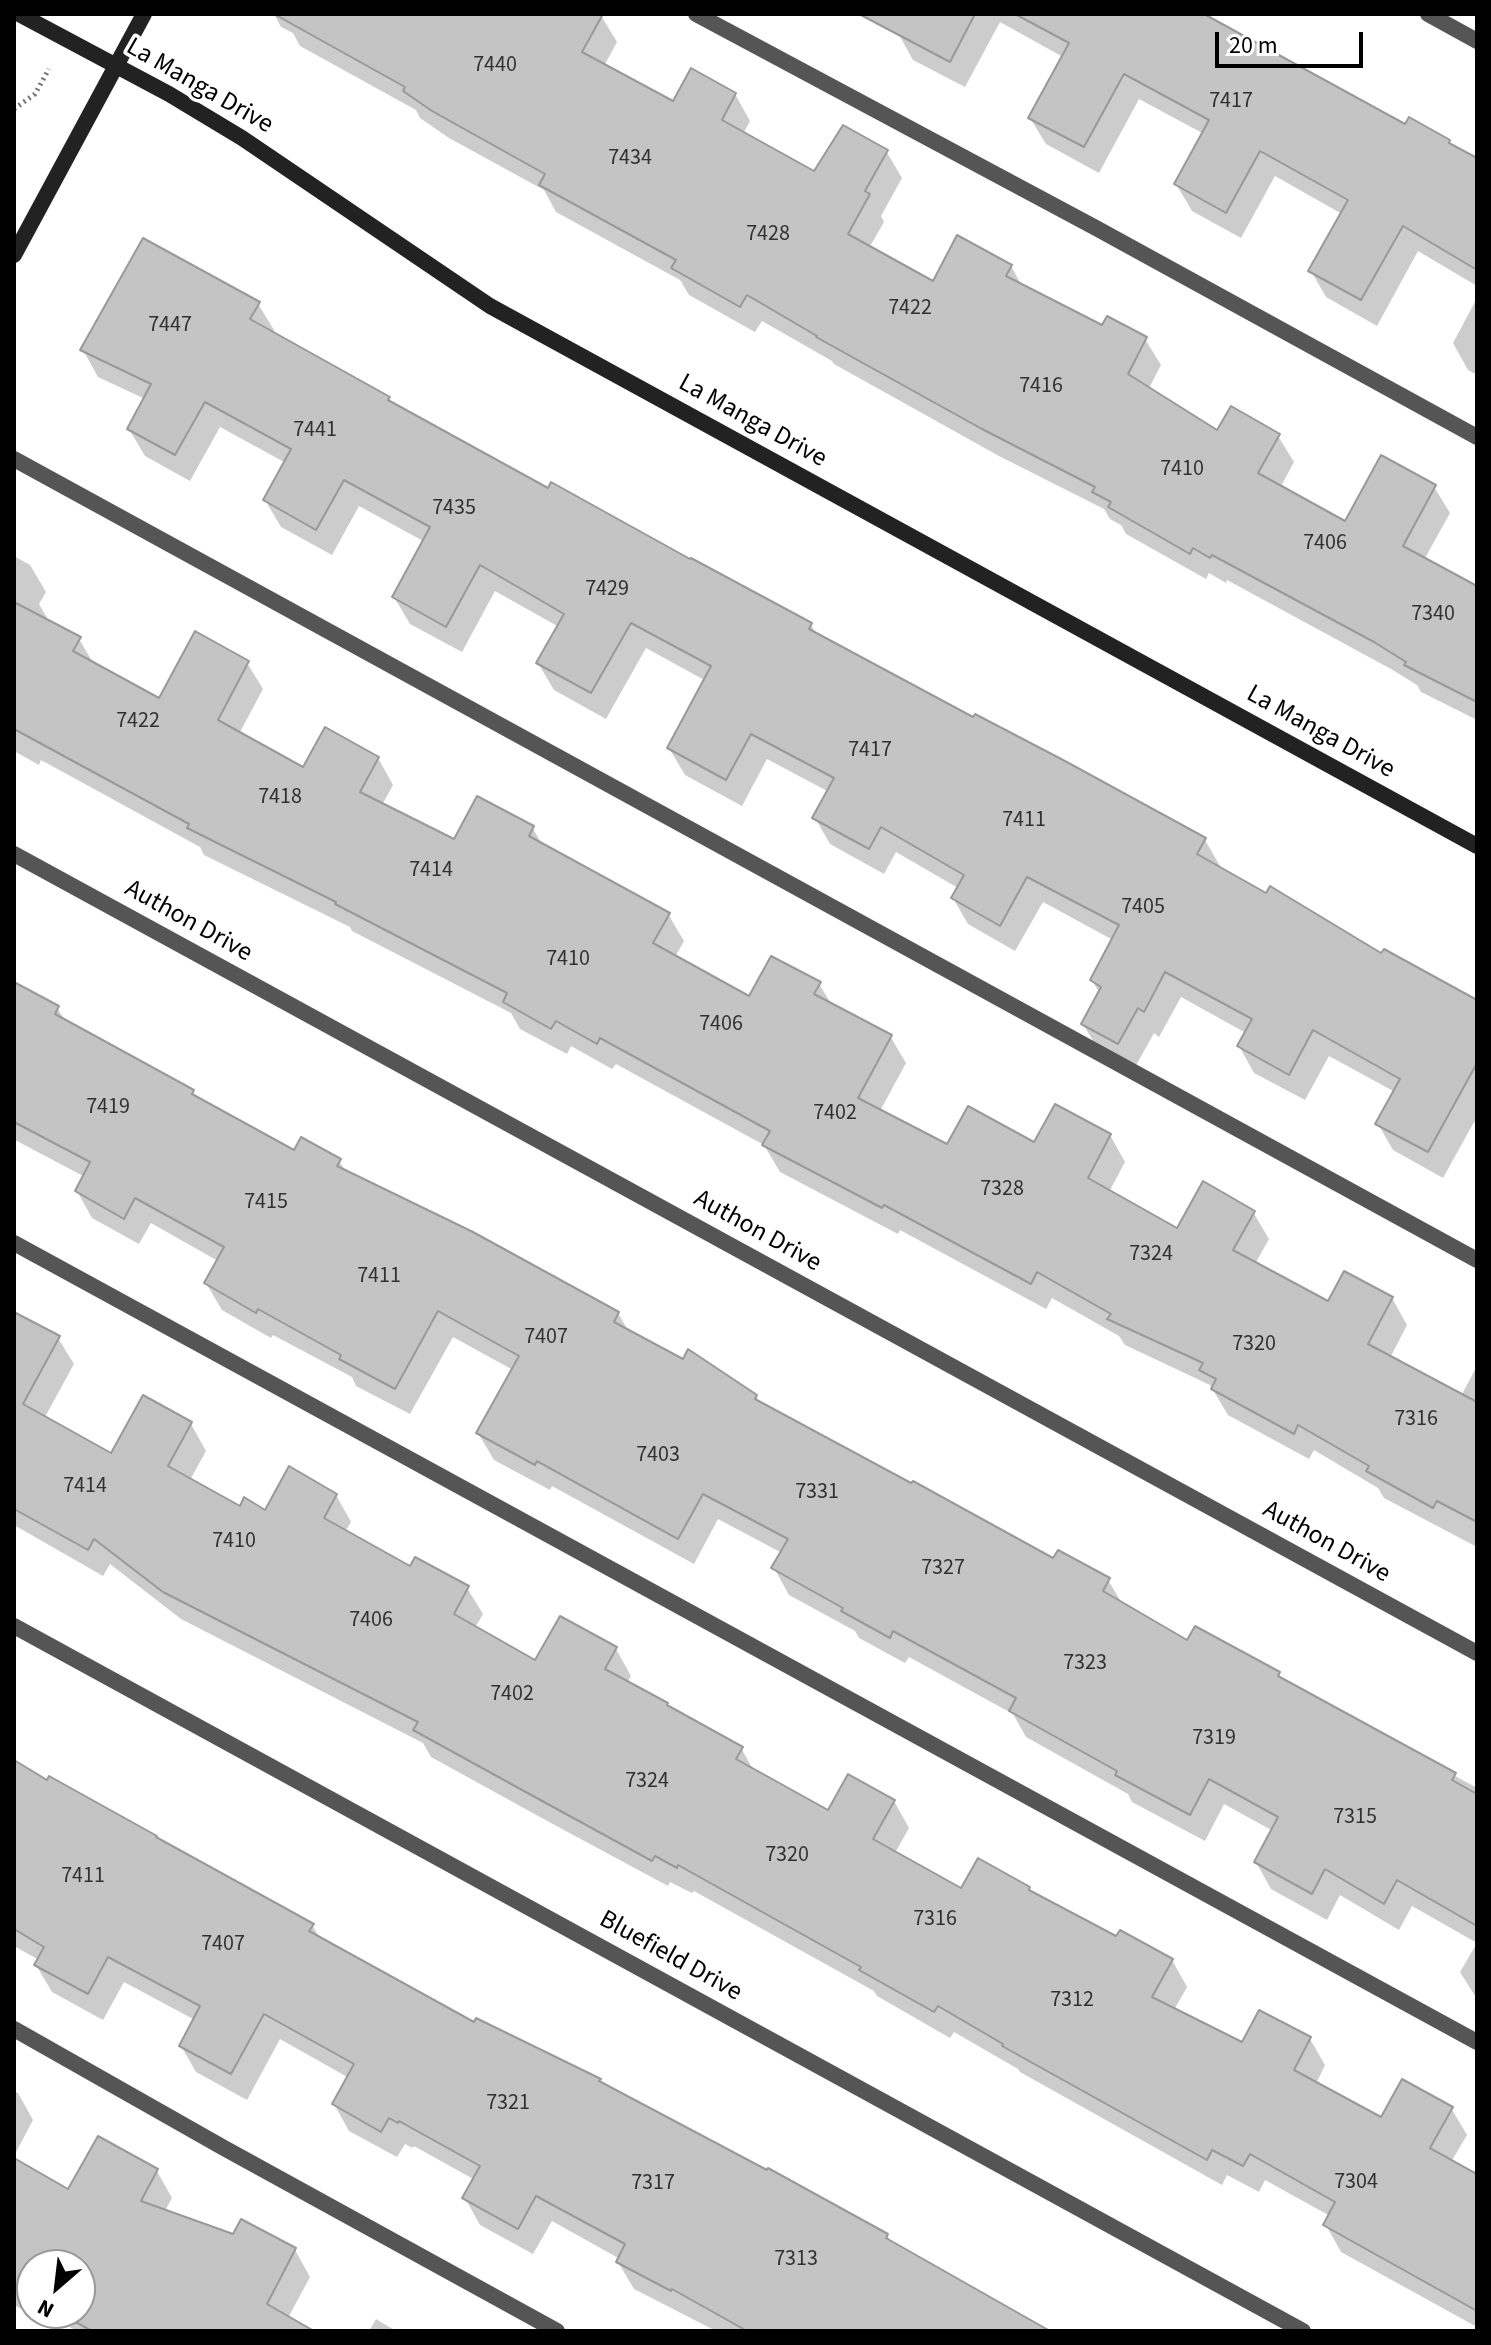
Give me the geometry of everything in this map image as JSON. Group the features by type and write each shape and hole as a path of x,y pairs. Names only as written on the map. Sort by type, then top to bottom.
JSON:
{"street":[{"name":"La Manga Drive","path":"19,14 169,94 242,138 490,306 1477,846"},
{"path":"14,255 144,14"},
{"path":"696,14 1110,235 1477,437"},
{"path":"1428,14 1477,41"},
{"path":"14,459 1477,1260"},
{"name":"Authon Drive","path":"14,854 1477,1653"},
{"path":"14,1243 1477,2042"},
{"name":"Bluefield Drive","path":"14,1626 1295,2329"},
{"path":"14,2029 557,2331"}],"building":[{"path":"274,14 603,14 582,52 673,101 691,68 736,93 722,120 814,171 843,125 888,150 865,191 870,194 848,234 933,281 957,235 1012,265 1006,276 1102,325 1107,316 1147,337 1128,374 1217,430 1231,406 1280,434 1258,473 1345,521 1381,455 1436,485 1403,546 1477,586 1477,702 1404,665 1406,662 1374,642 1212,555 1210,558 1193,548 1190,554 1108,507 1111,502 1092,492 1095,487 982,429 747,295 740,307 671,268 676,260 539,185 545,174 432,111 403,91 405,87"},
{"path":"859,14 975,14 950,62"},
{"path":"1015,14 1204,14 1405,124 1409,117 1477,158 1477,270 1403,226 1361,300 1308,271 1348,200 1260,151 1226,213 1174,184 1209,120 1124,74 1084,147 1028,118 1069,43"},
{"path":"143,238 260,302 250,319 390,397 388,400 548,488 551,482 812,623 809,629 973,717 975,714 1065,761 1206,838 1197,854 1266,893 1270,886 1381,953 1384,949 1477,1000 1477,1063 1428,1152 1375,1124 1400,1079 1313,1030 1289,1075 1237,1046 1252,1019 1165,972 1144,1012 1138,1008 1118,1044 1081,1024 1101,987 1090,980 1119,925 1027,877 1000,926 951,898 964,875 881,827 869,849 812,818 834,778 751,734 726,780 667,748 711,666 631,623 591,693 536,663 564,614 480,565 446,627 392,597 430,527 344,480 316,530 263,500 291,449 205,402 175,455 127,429 151,384 80,350"},
{"path":"14,602 81,637 73,651 159,698 195,631 249,661 218,720 303,767 325,727 379,757 360,792 454,839 477,796 534,826 529,836 670,913 653,943 749,996 771,956 821,982 814,994 892,1035 858,1098 947,1144 968,1106 1034,1142 1055,1104 1111,1134 1088,1178 1177,1228 1203,1181 1255,1211 1233,1250 1328,1301 1344,1271 1393,1297 1368,1344 1477,1402 1477,1522 1437,1501 1433,1508 1366,1471 1369,1466 1298,1425 1294,1434 1211,1389 1216,1379 1199,1370 1203,1363 1107,1319 1111,1314 1037,1272 1031,1284 884,1205 882,1208 762,1145 770,1131 600,1038 597,1044 556,1021 551,1029 503,1002 507,993 336,902 187,828 189,824 14,729"},
{"path":"14,982 59,1006 55,1014 194,1090 192,1094 294,1150 301,1137 341,1159 337,1166 473,1232 619,1312 614,1322 683,1359 688,1349 757,1395 755,1399 1053,1558 1058,1550 1110,1578 1103,1591 1187,1640 1195,1626 1280,1672 1278,1676 1456,1773 1452,1780 1477,1794 1477,1926 1397,1880 1384,1904 1325,1869 1312,1894 1254,1862 1278,1817 1209,1779 1190,1815 1115,1775 1117,1771 1009,1711 1016,1698 893,1631 890,1638 771,1568 788,1539 703,1494 678,1539 537,1461 535,1465 476,1433 519,1356 438,1311 395,1389 339,1359 341,1355 204,1283 224,1247 135,1198 124,1219 75,1191 90,1162 14,1122"},
{"path":"14,1312 60,1336 23,1404 111,1453 143,1395 192,1422 168,1466 240,1506 244,1497 265,1510 289,1466 337,1494 324,1518 410,1566 415,1557 469,1586 454,1614 535,1660 560,1616 617,1647 605,1669 743,1747 736,1759 828,1810 848,1774 895,1800 873,1839 961,1888 978,1858 1030,1887 1029,1890 1116,1936 1120,1930 1173,1959 1152,1997 1242,2042 1259,2010 1311,2037 1294,2070 1381,2117 1402,2079 1453,2107 1430,2148 1477,2174 1477,2311 1323,2225 1335,2202 1250,2154 1243,2166 1212,2150 1207,2160 1002,2046 938,2006 934,2012 859,1970 861,1967 678,1865 677,1868 655,1856 652,1861 413,1730 418,1722 163,1592 94,1539 88,1550 14,1509"},
{"path":"14,1760 47,1780 49,1776 314,1924 309,1931 474,2022 476,2018 601,2079 599,2081 768,2168 888,2234 886,2238 1050,2331 747,2331 616,2262 625,2244 536,2196 518,2229 462,2198 480,2166 399,2121 389,2118 381,2132 332,2104 354,2064 264,2014 231,2074 179,2046 200,2006 108,1957 88,1994 34,1965 44,1947 14,1929"},
{"path":"98,2136 158,2169 141,2201 233,2234 241,2219 296,2248 267,2304 314,2331 92,2331 88,2329 96,2329 96,2249 16,2249 14,2288 14,2158 68,2189"}]}
